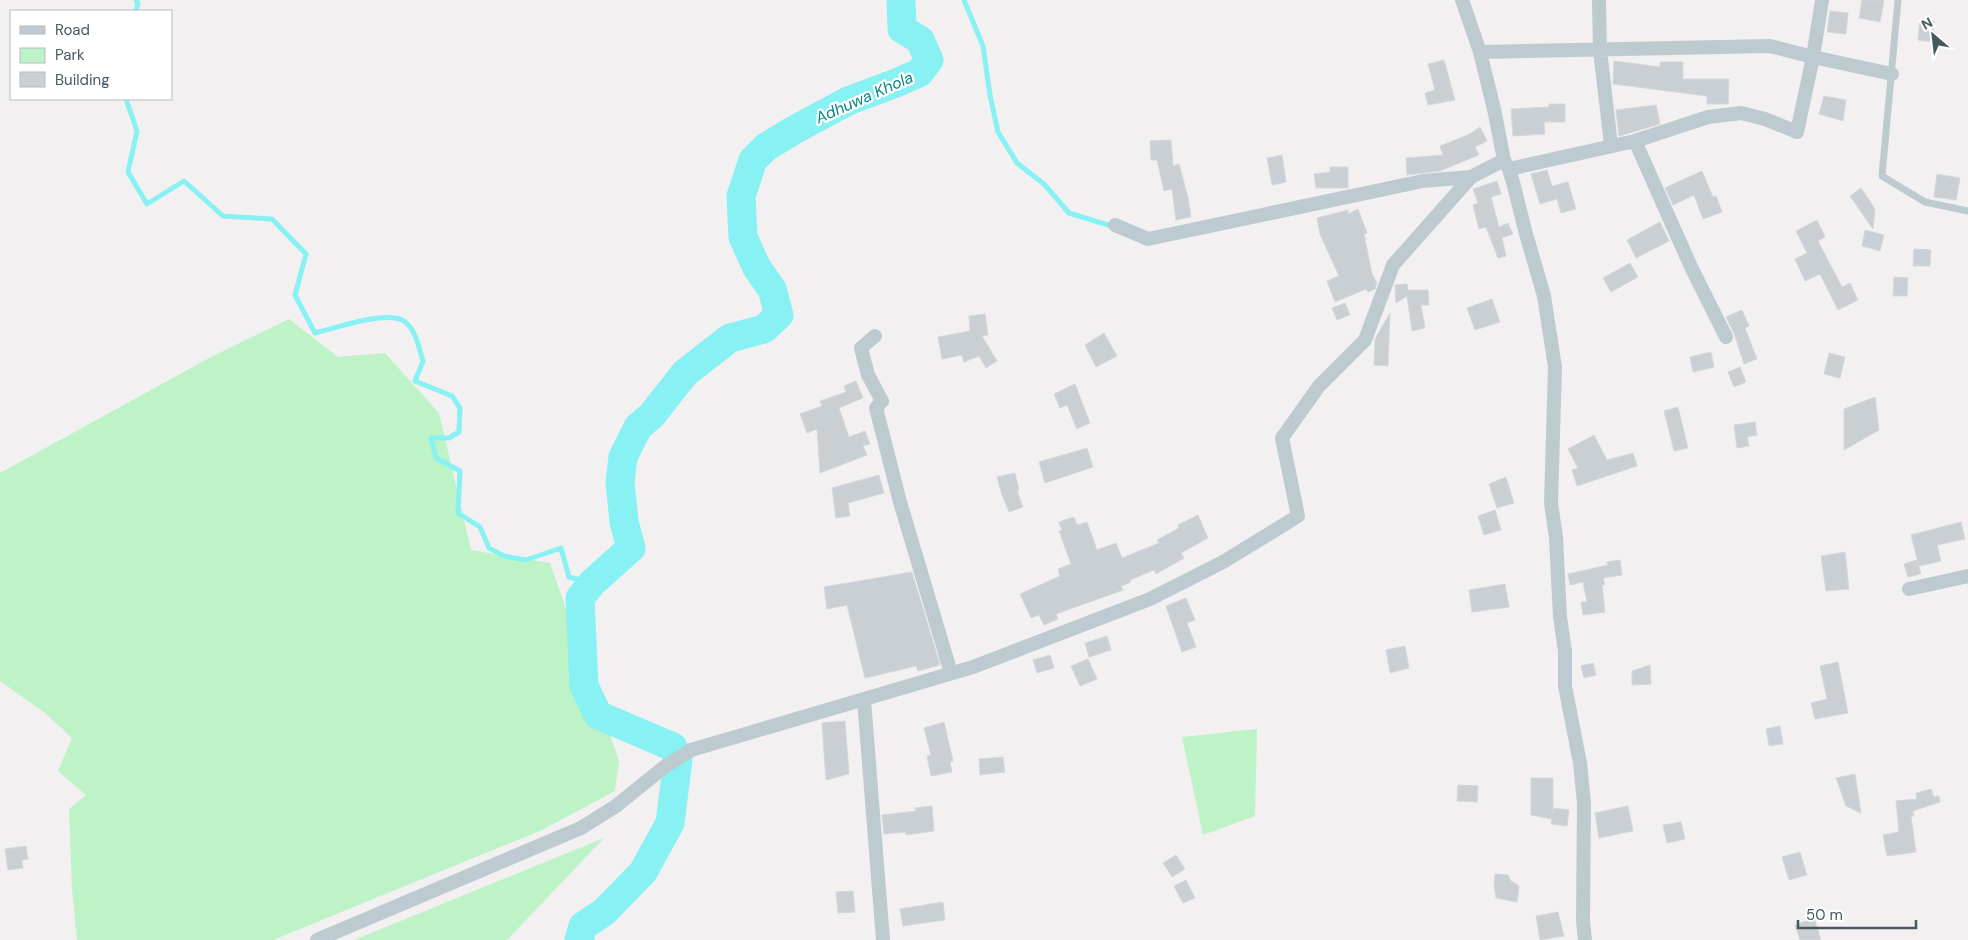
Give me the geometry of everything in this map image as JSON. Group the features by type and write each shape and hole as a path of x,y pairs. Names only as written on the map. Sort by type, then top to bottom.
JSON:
{"street":[{"path":"1462,0 1480,52 1506,164 1544,296 1555,366 1551,504 1556,537 1560,617 1565,651 1565,686 1580,763 1584,803 1583,920 1585,940"},
{"path":"1599,0 1600,50 1611,145"},
{"path":"1115,225 1148,239 1423,181 1471,177 1506,164 1635,141 1708,117 1741,113 1765,119 1797,132 1813,58 1822,0"},
{"path":"1480,52 1770,46 1813,58 1892,74"},
{"path":"1635,141 1692,269 1726,337"},
{"path":"317,940 580,828 616,806 662,768 691,750 974,667 1150,599 1223,562 1298,516 1282,438 1319,386 1364,340 1393,265 1471,177"},
{"path":"875,336 861,348 868,375 882,401 876,408 895,483 951,673"},
{"path":"1909,589 1968,576"},
{"path":"864,700 883,940"}],"lane":[{"path":"1898,0 1882,176 1925,202 1968,211"}],"green space":[{"path":"289,319 338,357 385,353 439,413 471,550 550,563 619,761 615,791 542,830 273,940 77,940 72,890 69,809 86,795 58,771 72,738 45,713 0,681 0,473 211,357"},
{"path":"1257,729 1255,816 1203,835 1182,737"},
{"path":"604,838 507,940 354,940"}],"building":[{"path":"1862,0 1884,0 1880,22 1859,18"},
{"path":"1830,11 1848,13 1846,34 1827,32"},
{"path":"1920,19 1934,21 1932,42 1918,40"},
{"path":"1444,60 1455,100 1428,105 1425,93 1435,90 1428,64"},
{"path":"1614,61 1660,67 1660,62 1683,62 1683,79 1729,79 1728,104 1707,104 1707,96 1613,84"},
{"path":"1824,96 1846,100 1843,121 1819,114"},
{"path":"1549,104 1565,104 1565,122 1544,122 1545,134 1513,136 1511,109 1549,107"},
{"path":"1656,105 1660,124 1619,136 1616,110"},
{"path":"1480,127 1487,141 1475,147 1479,155 1440,171 1407,175 1406,158 1443,155 1440,146 1470,134"},
{"path":"1171,140 1173,166 1179,164 1191,217 1176,220 1172,189 1164,191 1157,160 1151,160 1150,141"},
{"path":"1282,155 1286,182 1272,185 1267,158"},
{"path":"1330,167 1348,167 1348,188 1316,188 1314,174 1330,172"},
{"path":"1547,170 1552,186 1568,182 1576,209 1561,213 1557,199 1540,204 1531,174"},
{"path":"1702,171 1713,197 1716,196 1722,212 1703,219 1694,195 1673,205 1665,188"},
{"path":"1937,174 1960,178 1956,200 1934,197"},
{"path":"1497,181 1501,194 1491,197 1499,227 1508,223 1513,234 1502,238 1506,256 1498,258 1486,227 1479,229 1473,205 1478,203 1473,189"},
{"path":"1861,188 1875,209 1873,229 1850,196"},
{"path":"1358,209 1367,233 1364,234 1372,274 1377,283 1375,289 1368,292 1366,289 1335,302 1327,281 1339,276 1320,234 1317,218 1348,210 1348,214"},
{"path":"1817,220 1825,237 1818,241 1842,287 1850,283 1858,300 1838,310 1820,274 1805,281 1795,259 1807,253 1796,231"},
{"path":"1660,222 1669,241 1636,258 1627,240"},
{"path":"1865,230 1884,235 1880,251 1862,246"},
{"path":"1914,249 1931,250 1930,266 1913,266"},
{"path":"1630,263 1638,277 1611,292 1603,278"},
{"path":"1894,277 1908,278 1907,296 1893,296"},
{"path":"1407,284 1408,290 1428,290 1429,305 1421,305 1425,328 1412,331 1407,296 1396,303 1395,285"},
{"path":"1492,299 1500,322 1475,330 1467,308"},
{"path":"1345,303 1350,315 1337,320 1332,308"},
{"path":"1742,310 1749,326 1745,328 1757,359 1744,364 1734,333 1726,317"},
{"path":"1390,313 1388,366 1374,365 1375,339"},
{"path":"985,314 988,335 982,336 997,361 986,368 979,356 964,362 962,355 942,359 938,337 970,331 969,316"},
{"path":"1104,333 1117,356 1096,367 1085,345"},
{"path":"1711,352 1714,367 1693,372 1690,357"},
{"path":"1829,353 1845,357 1840,378 1824,374"},
{"path":"1740,367 1746,382 1734,387 1728,372"},
{"path":"856,381 863,398 839,408 849,437 865,431 870,444 863,446 867,455 820,473 817,429 807,433 800,414 822,406 820,401 846,392 844,386"},
{"path":"1075,384 1090,423 1077,429 1067,405 1060,408 1054,394"},
{"path":"1875,397 1879,430 1844,450 1844,409"},
{"path":"1678,407 1688,448 1674,451 1664,411"},
{"path":"1755,422 1757,435 1747,437 1749,446 1737,448 1734,425"},
{"path":"1594,435 1607,460 1633,453 1637,466 1577,486 1572,470 1578,468 1568,449"},
{"path":"1087,448 1093,467 1045,483 1039,462"},
{"path":"1015,473 1019,490 1017,491 1023,507 1009,512 997,477"},
{"path":"879,475 884,493 848,503 850,516 836,518 832,488"},
{"path":"1506,477 1514,503 1497,508 1489,484"},
{"path":"1495,510 1501,530 1484,535 1478,516"},
{"path":"1198,515 1208,538 1181,553 1184,558 1156,574 1154,570 1130,580 1131,582 1121,586 1123,590 1056,614 1058,619 1044,625 1039,615 1031,618 1020,594 1060,576 1058,569 1071,564 1059,531 1062,531 1059,522 1074,517 1077,525 1087,522 1097,550 1116,543 1122,558 1159,543 1157,540 1179,528 1178,525"},
{"path":"1961,522 1965,539 1937,545 1941,561 1919,566 1911,535"},
{"path":"1845,552 1849,589 1826,591 1821,556"},
{"path":"1620,560 1622,575 1603,578 1605,585 1602,585 1605,612 1583,615 1581,602 1587,602 1583,582 1570,585 1568,574 1608,565 1607,562"},
{"path":"1917,560 1921,574 1908,577 1904,564"},
{"path":"912,572 940,665 918,671 916,666 865,678 847,605 827,609 824,587"},
{"path":"1505,584 1509,607 1472,612 1469,590"},
{"path":"1186,598 1195,620 1187,623 1196,647 1182,652 1166,606"},
{"path":"1107,636 1111,650 1089,657 1085,643"},
{"path":"1405,646 1409,668 1390,673 1386,650"},
{"path":"1050,655 1054,668 1037,673 1033,660"},
{"path":"1088,659 1097,679 1080,686 1071,666"},
{"path":"1838,662 1848,713 1815,719 1811,703 1827,699 1820,666"},
{"path":"1593,663 1596,675 1584,678 1581,666"},
{"path":"1650,665 1651,684 1632,685 1632,671"},
{"path":"845,721 849,774 826,780 822,723"},
{"path":"944,722 953,761 950,762 952,772 931,776 927,756 931,755 924,728"},
{"path":"1780,726 1783,744 1769,746 1766,729"},
{"path":"1003,757 1005,772 980,775 979,759"},
{"path":"1855,774 1861,813 1846,806 1836,778"},
{"path":"1531,778 1553,778 1553,813 1554,808 1569,810 1567,826 1551,824 1552,819 1531,815"},
{"path":"1458,785 1478,786 1477,802 1457,801"},
{"path":"1931,789 1934,797 1939,796 1940,802 1913,811 1914,816 1911,816 1916,852 1887,856 1883,835 1899,832 1896,801 1917,799 1916,793"},
{"path":"932,806 934,831 906,835 905,832 884,834 882,815 916,811 915,808"},
{"path":"1628,806 1633,831 1599,838 1595,813"},
{"path":"1681,822 1685,839 1667,843 1663,825"},
{"path":"26,846 28,859 22,860 23,868 8,870 5,849"},
{"path":"1800,852 1807,875 1789,880 1782,857"},
{"path":"1176,855 1185,869 1172,877 1163,863"},
{"path":"1495,874 1508,875 1510,880 1519,886 1517,902 1496,898"},
{"path":"1186,880 1195,898 1183,903 1174,886"},
{"path":"853,891 855,912 838,913 836,892"},
{"path":"943,902 945,920 903,926 900,909"},
{"path":"1558,912 1564,936 1540,940 1536,916"},
{"path":"1814,918 1821,940 1800,940 1795,925"}],"waterway":[{"path":"136,0 138,3 136,10"},
{"name":"Adhuwa Khola","path":"579,940 583,926 604,912 643,872 670,823 678,759 673,747 598,715 584,686 580,598 592,583 631,548 624,522 620,482 623,457 638,427 652,415 685,373 730,338 764,329 779,315 772,289 757,268 743,237 741,196 753,160 766,147 848,101 919,73 929,60 920,40 902,29 901,0"},
{"path":"964,0 983,46 990,95 998,132 1017,163 1044,184 1069,213 1111,226"},
{"path":"126,100 137,131 128,172 147,204 184,181 223,216 272,219 306,254 295,295 315,333 372,319 394,318 406,323 416,338 423,361 415,381 452,396 460,408 459,432 449,438 431,438 436,458 460,471 458,513 480,527 489,548 504,556 526,560 561,548 569,577 592,583"}]}
